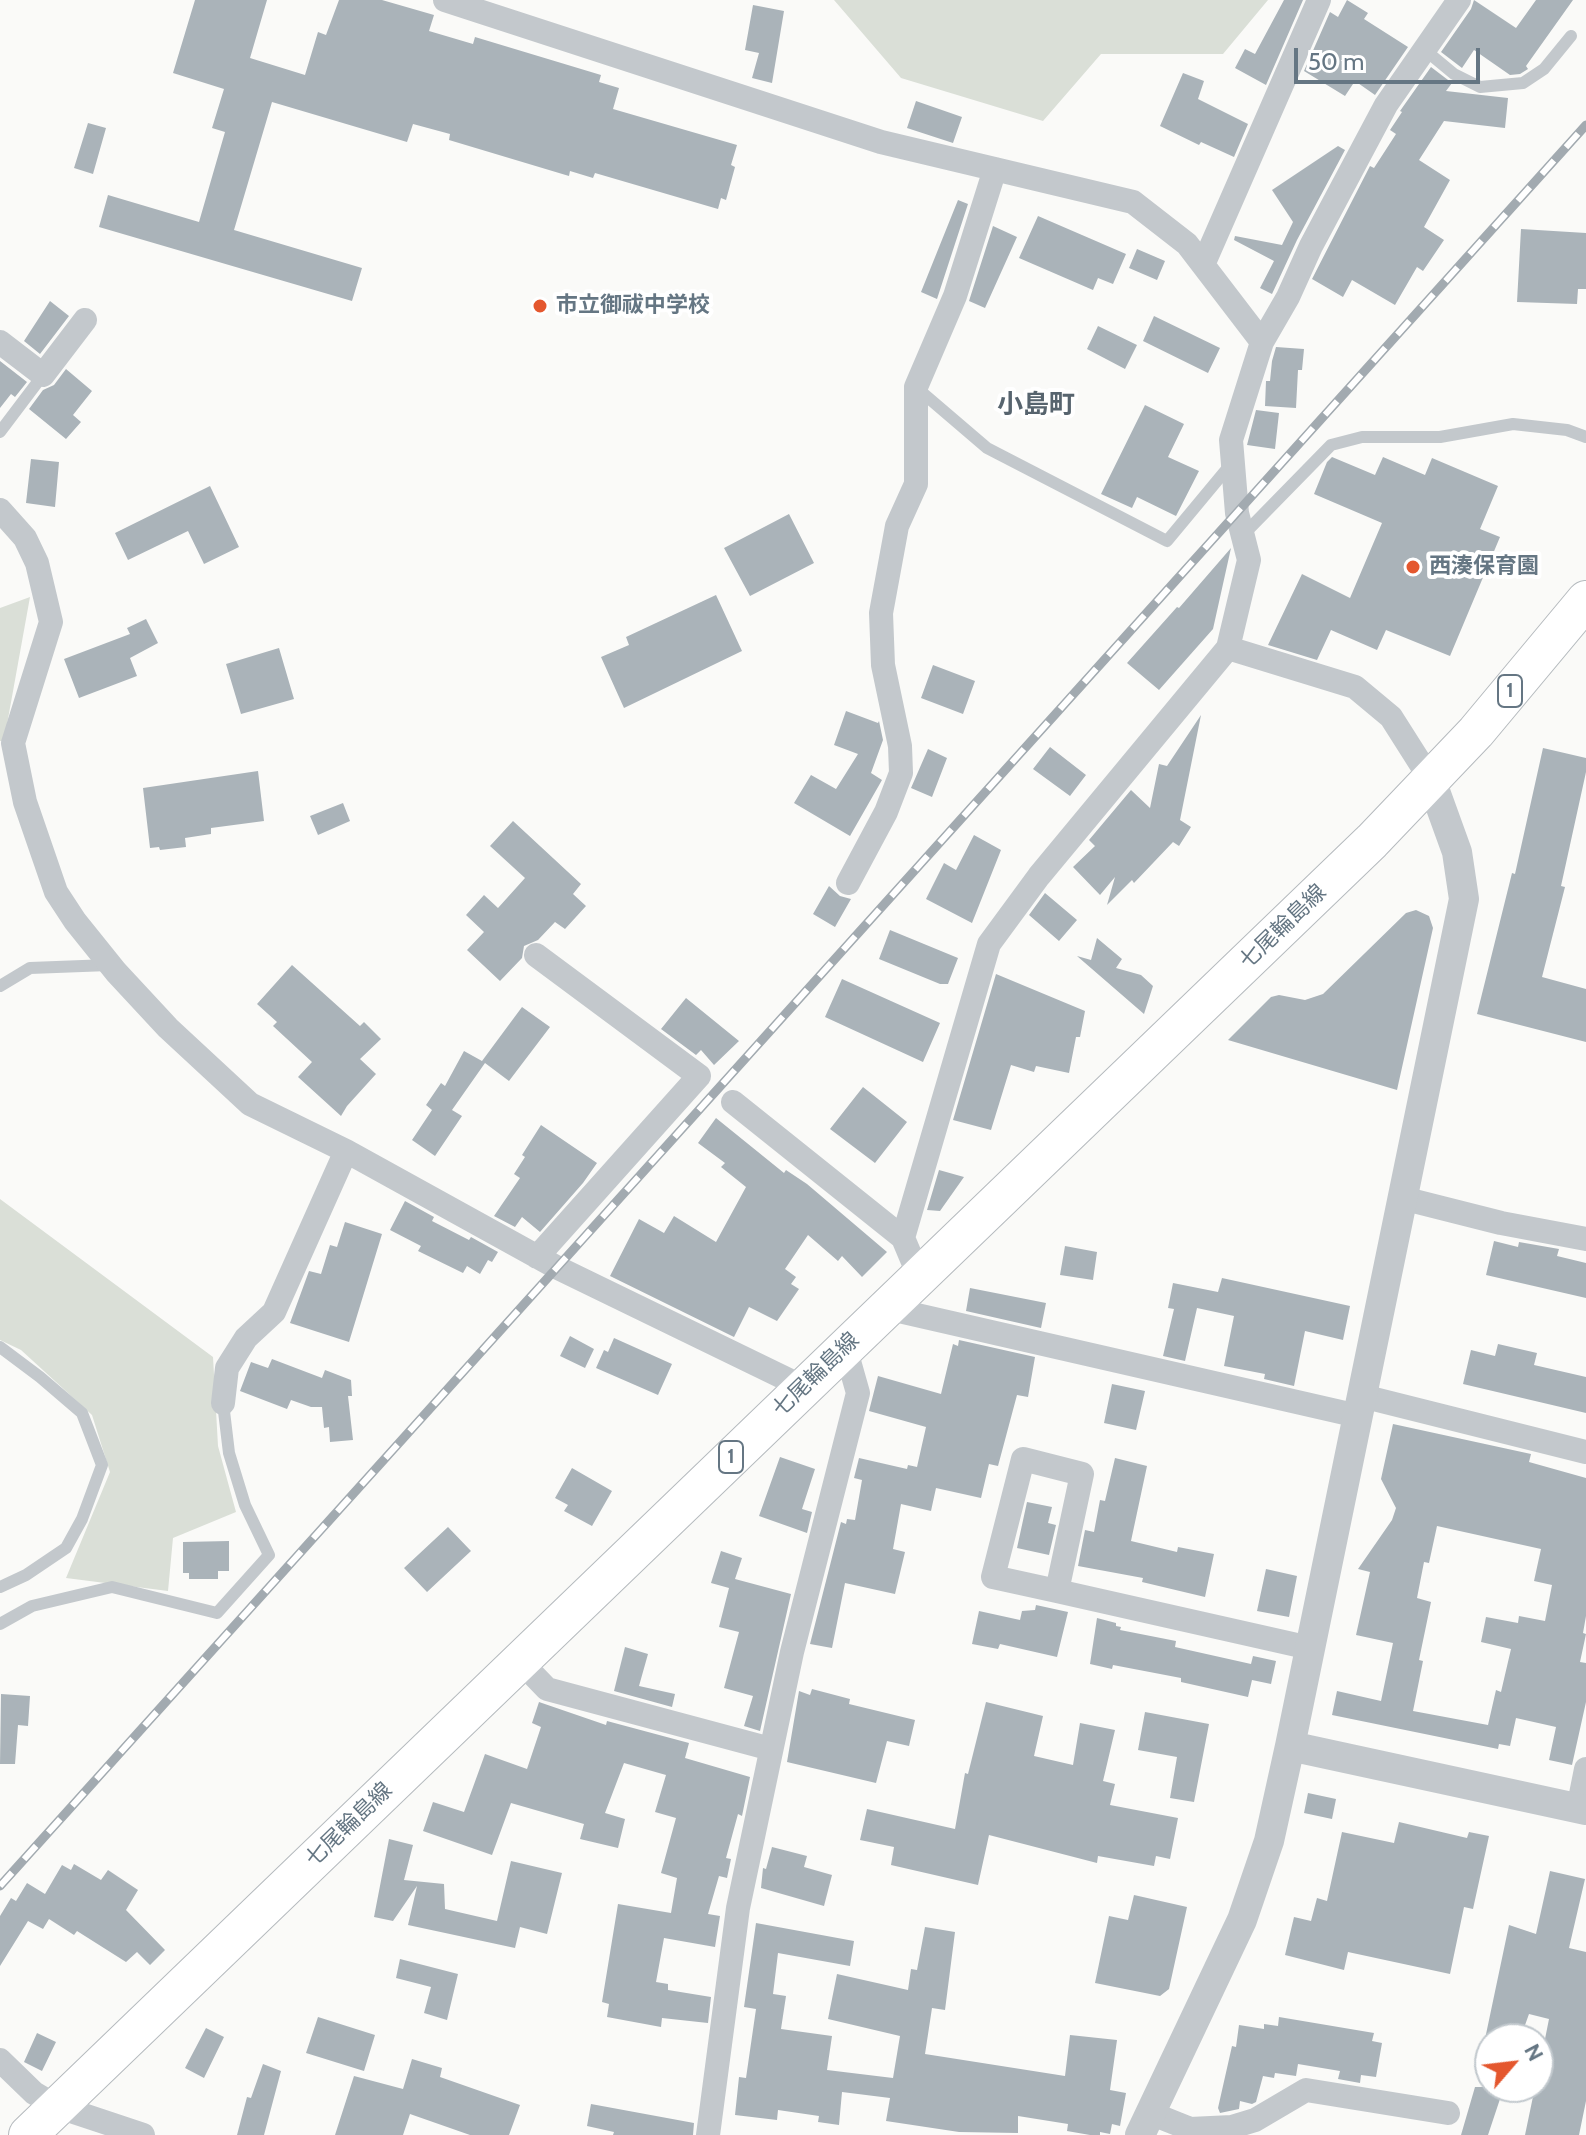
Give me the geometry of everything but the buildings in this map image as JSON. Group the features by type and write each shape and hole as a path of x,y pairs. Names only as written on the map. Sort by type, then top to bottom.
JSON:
{"main road":[{"name":"七尾輪島線","path":"29,2134 1372,841 1476,732 1586,600"}],"street":[{"path":"445,0 881,142 1133,202 1187,244 1262,342"},
{"path":"1203,265 1319,0"},
{"path":"903,1238 989,944 1039,876 1228,648 1249,560 1237,513 1231,440 1262,342 1386,105 1459,0"},
{"path":"848,883 886,812 901,773 900,746 883,665 881,613 897,526 916,484 916,387 955,296 995,169"},
{"path":"0,342 43,375 85,320"},
{"path":"0,510 25,538 37,563 51,622 13,743 25,802 56,892 109,965 168,1028 250,1104 346,1151 537,1257 803,1387"},
{"path":"1228,648 1355,687 1391,717 1431,780 1457,852 1464,899 1269,1841 1242,1920 1145,2124 1190,2129 1232,2127 1255,2120 1306,2090 1448,2113"},
{"path":"536,955 699,1076 537,1257"},
{"path":"733,1102 903,1238 919,1276"},
{"path":"223,1403 227,1368 246,1338 274,1312 346,1151"},
{"path":"1402,1198 1501,1223 1586,1239"},
{"path":"886,1308 1586,1452"},
{"path":"708,2135 738,1908 792,1652 858,1393 845,1347"},
{"path":"1057,1591 1082,1474 1023,1459 993,1577 1310,1648"},
{"path":"520,1661 547,1689 771,1749"},
{"path":"1290,1746 1582,1810 1586,1769"},
{"path":"0,2060 34,2093 56,2106 143,2135"}],"lane":[{"path":"1425,50 1454,74 1480,87 1523,83 1544,69 1571,36"},
{"path":"0,432 43,375"},
{"path":"916,387 987,448 1167,541 1233,462"},
{"path":"1242,536 1331,445 1362,437 1440,437 1513,424 1567,430 1586,437"},
{"path":"0,986 30,968 109,965"},
{"path":"0,1347 82,1413 102,1465 82,1519 66,1548 26,1575 0,1587"},
{"path":"0,1624 32,1606 112,1587 217,1613 269,1555 245,1505 229,1453 223,1403"}],"shaded area":[{"path":"834,0 1268,0 1223,54 1101,54 1043,121 901,78"},
{"path":"30,597 4,741 0,741 0,608"},
{"path":"0,1199 213,1357 218,1446 236,1512 173,1538 168,1591 66,1578 110,1472 92,1415 21,1350 0,1340"}],"railway":[{"path":"0,1886 1586,125"}],"place":[{"name":"市立御祓中学校","path":"540,306"},
{"name":"西湊保育園","path":"1413,567"}],"district":[{"name":"小島町","path":"1036,405"}]}
